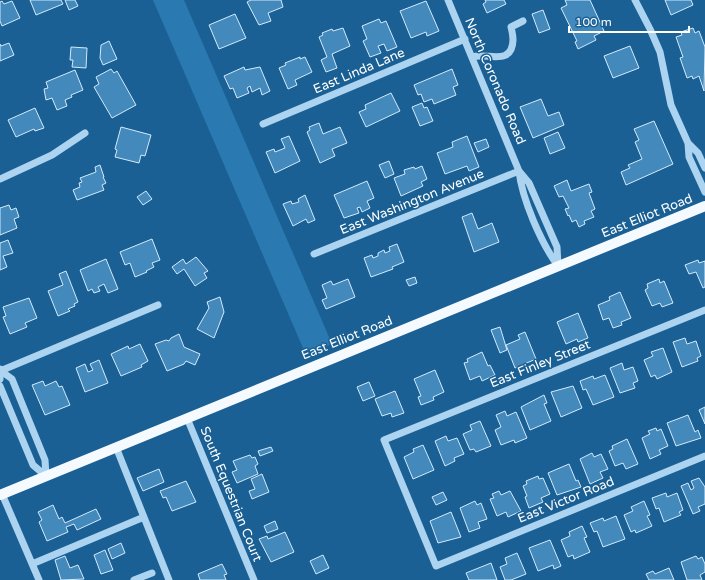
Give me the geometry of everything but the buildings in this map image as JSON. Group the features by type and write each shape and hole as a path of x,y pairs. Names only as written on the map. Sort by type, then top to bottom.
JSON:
{"main road":[{"name":"East Elliot Road","path":"1,494 705,206"}],"street":[{"name":"North Coronado Road","path":"448,0 519,171 529,183 557,247 558,266"},
{"path":"635,0 650,28 660,52 671,105 688,143 689,157 705,192"},
{"path":"472,57 477,55 502,57 508,54 513,41 511,27 523,21"},
{"name":"East Linda Lane","path":"263,124 465,39"},
{"path":"0,179 52,155 85,133"},
{"path":"688,143 698,153 705,168"},
{"name":"East Washington Avenue","path":"314,254 519,171"},
{"path":"0,370 158,305"},
{"name":"East Finley Street","path":"436,566 384,440 705,310"},
{"path":"0,370 0,379"},
{"path":"0,370 12,379 45,460 46,476"},
{"path":"0,386 33,465 46,476"},
{"name":"South Equestrian Court","path":"187,418 254,580"},
{"path":"116,447 169,580"},
{"name":"East Victor Road","path":"436,566 705,456"},
{"path":"1,494 39,580"},
{"path":"32,564 144,517"},
{"path":"134,580 152,573"}],"shaded area":[{"path":"153,0 184,0 332,344 306,355"}]}
